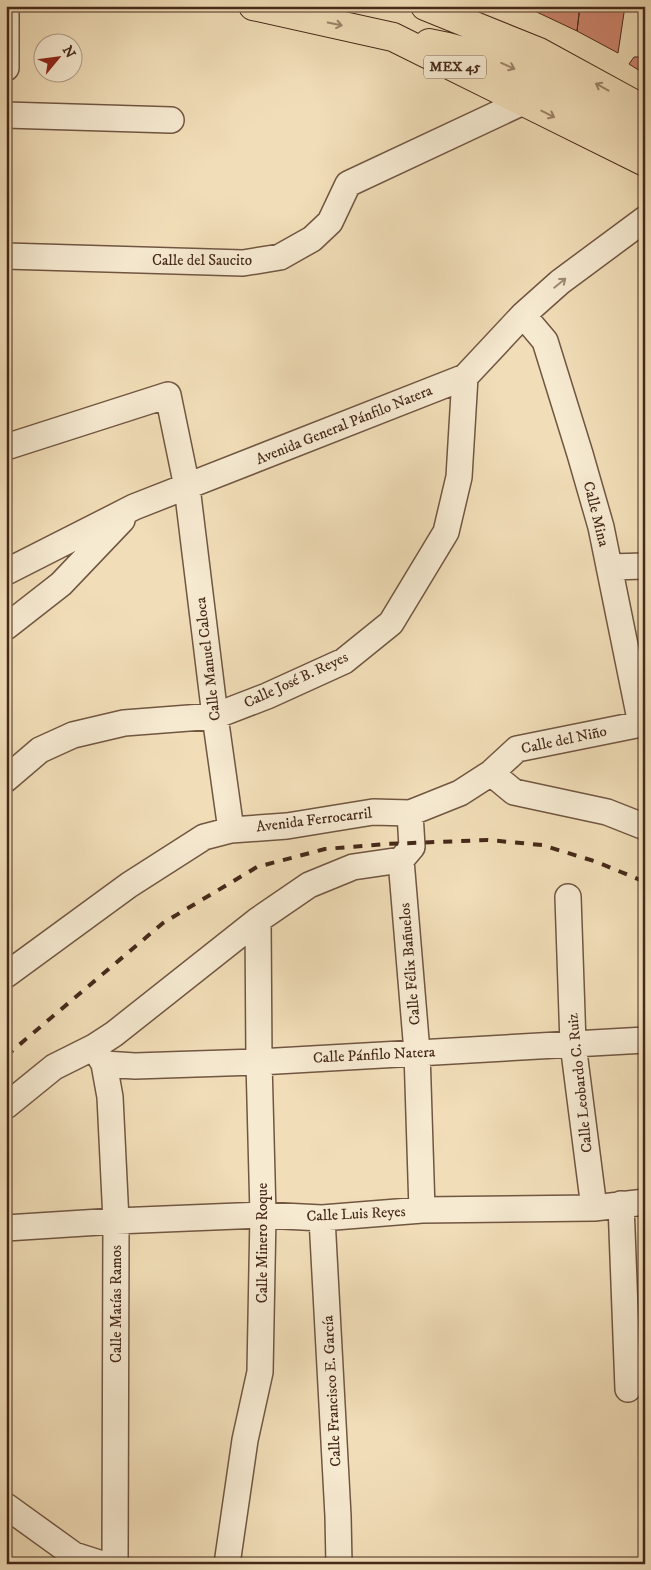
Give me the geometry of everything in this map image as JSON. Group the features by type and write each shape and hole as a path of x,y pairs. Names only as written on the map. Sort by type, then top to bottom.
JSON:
{"main road":[{"name":"MEX 45","path":"253,6 393,36 645,162"},
{"path":"425,6 539,52 645,110"},
{"path":"393,36 444,45 487,57 540,80 645,138"}],"street":[{"path":"6,6 6,68"},
{"name":"Calle del Saucito","path":"6,256 243,263 280,257 312,239 330,222 348,184 523,102"},
{"path":"6,115 171,120"},
{"name":"Avenida General Pánfilo Natera","path":"6,572 134,507 465,377 523,315 560,282 645,219"},
{"name":"Calle Mina","path":"523,315 545,342 580,454 601,527 643,722"},
{"name":"Calle José B. Reyes","path":"6,779 40,750 73,735 124,724 215,716 268,696 344,661 391,623 446,532 459,477 465,377"},
{"name":"Calle Manuel Caloca","path":"6,446 168,394 187,487 231,830"},
{"path":"6,627 61,584 134,507"},
{"path":"609,567 645,566"},
{"name":"Calle del Niño","path":"491,773 517,749 643,722"},
{"path":"491,773 514,792 607,812 645,827"},
{"name":"Avenida Ferrocarril","path":"6,974 146,874 204,837 231,830 287,826 373,812 410,813 460,793 491,773"},
{"path":"6,1106 54,1067 99,1056 114,1034 258,920 309,886 353,867 401,860 412,847 410,813"},
{"name":"Calle Félix Bañuelos","path":"401,860 417,1052 422,1210"},
{"name":"Calle Leobardo C. Ruiz","path":"568,897 573,1044 594,1208"},
{"name":"Calle Minero Roque","path":"227,1564 245,1440 260,1372 263,1215 258,920"},
{"name":"Calle Pánfilo Natera","path":"99,1056 135,1066 259,1062 645,1040"},
{"name":"Calle Matías Ramos","path":"99,1056 110,1098 116,1221 115,1564"},
{"path":"628,1389 633,1203"},
{"name":"Calle Luis Reyes","path":"6,1228 263,1215 322,1218 422,1210 594,1208 633,1203"},
{"name":"Calle Francisco E. García","path":"322,1218 339,1564"},
{"path":"6,1506 74,1555 102,1564"}],"building":[{"path":"524,6 580,6 577,31"},
{"path":"580,6 625,6 618,53 577,31"},
{"path":"634,57 645,57 645,74 629,64"}],"railway":[{"path":"6,1056 163,923 257,867 325,849 385,844 488,840 542,845 597,862 645,882"}]}
